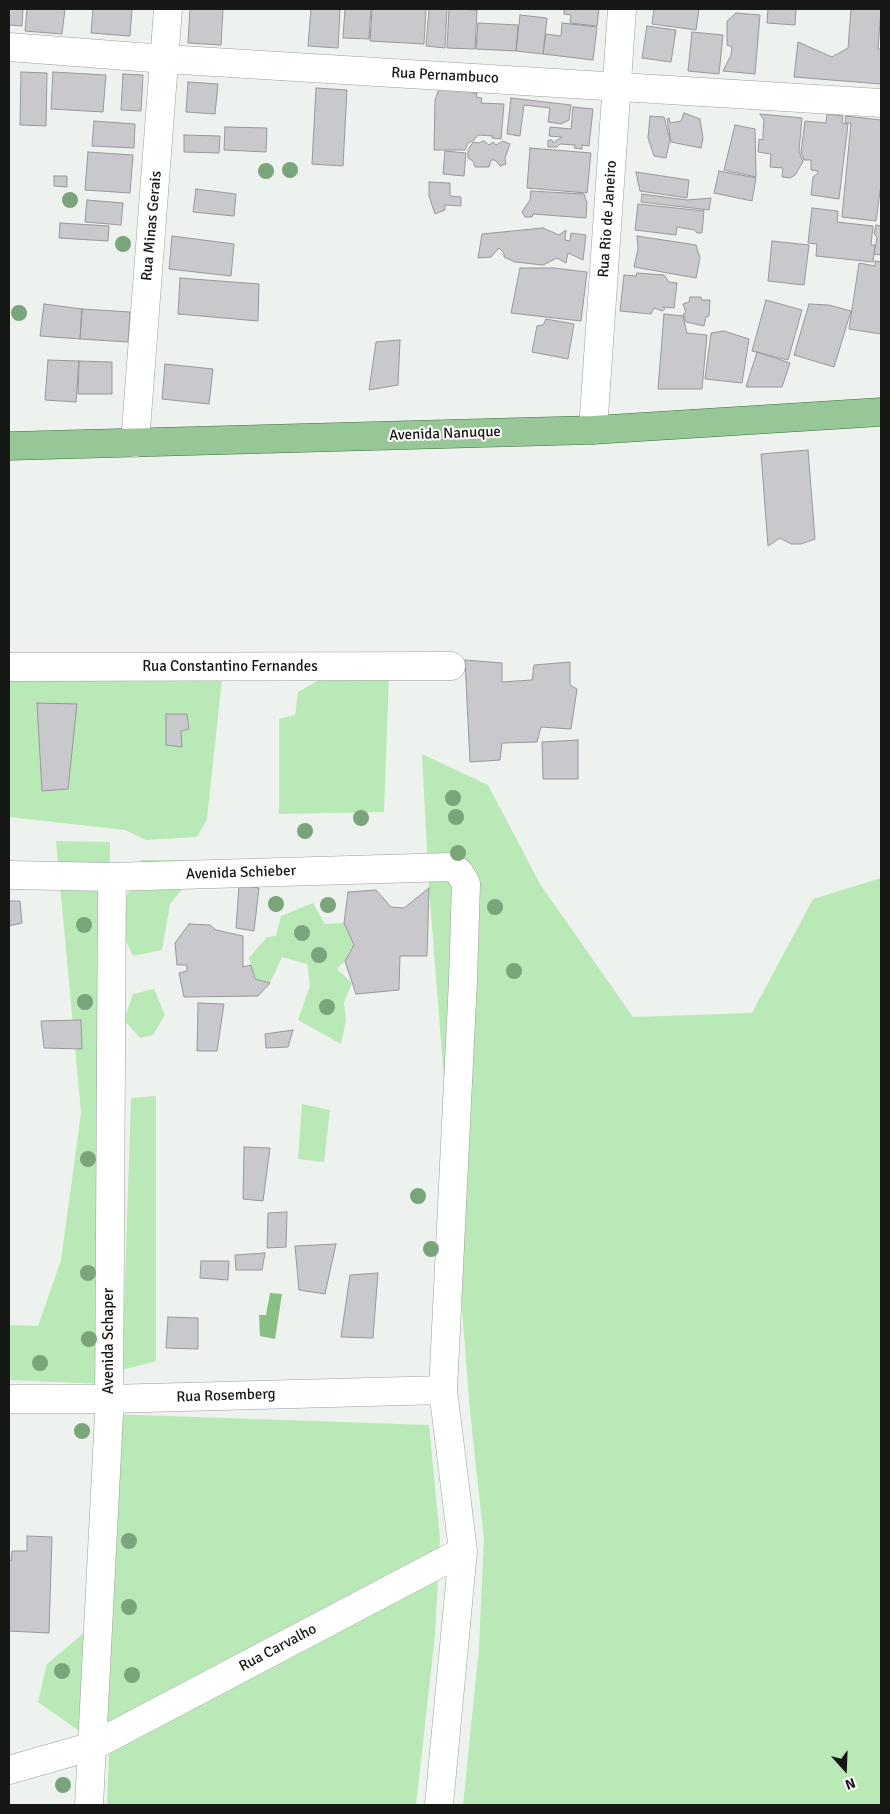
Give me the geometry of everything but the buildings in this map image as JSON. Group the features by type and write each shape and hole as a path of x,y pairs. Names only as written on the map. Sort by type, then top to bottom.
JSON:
{"main road":[{"name":"Avenida Nanuque","path":"9,446 593,430 881,412"}],"street":[{"name":"Rua Minas Gerais","path":"135,443 168,9"},
{"name":"Rua Rio de Janeiro","path":"593,430 622,9"},
{"name":"Rua Pernambuco","path":"9,47 165,59 881,103"},
{"name":"Rua Constantino Fernandes","path":"9,667 451,666"},
{"name":"Avenida Schieber","path":"9,875 112,876 451,867 459,872 466,883 464,980 443,1390"},
{"name":"Avenida Schaper","path":"89,1805 109,1399 112,876"},
{"name":"Rua Rosemberg","path":"9,1399 109,1399 443,1390"},
{"path":"439,1805 463,1551 443,1390"},
{"name":"Rua Carvalho","path":"9,1770 93,1746 463,1551"}],"shaded area":[{"path":"327,674 389,675 384,812 279,814 279,719 295,715 298,692"},
{"path":"9,677 222,679 207,819 197,837 146,840 125,830 9,817"},
{"path":"422,754 488,785 540,884 633,1017 752,1013 813,899 881,878 881,1805 463,1805 479,1648 484,1540 470,1411 429,888"},
{"path":"56,841 110,842 102,1384 9,1380 9,1325 38,1326 61,1260 81,1113"},
{"path":"141,860 184,860 184,887 170,904 162,950 133,956 124,937 126,898"},
{"path":"313,903 325,924 344,923 354,945 345,961 337,969 352,983 344,1003 346,1020 341,1044 298,1020 310,986 307,964 282,957 270,983 255,979 249,958 267,937 276,936 281,916"},
{"path":"154,989 165,1015 153,1035 140,1038 124,1020 133,994"},
{"path":"156,1096 156,1361 122,1370 131,1098"},
{"path":"302,1104 330,1110 324,1162 298,1159"},
{"path":"270,1293 282,1294 275,1339 260,1336 259,1315 266,1315"},
{"path":"109,1414 429,1425 440,1539 435,1635 416,1805 107,1805 109,1752 38,1702 47,1664 86,1631"}]}
